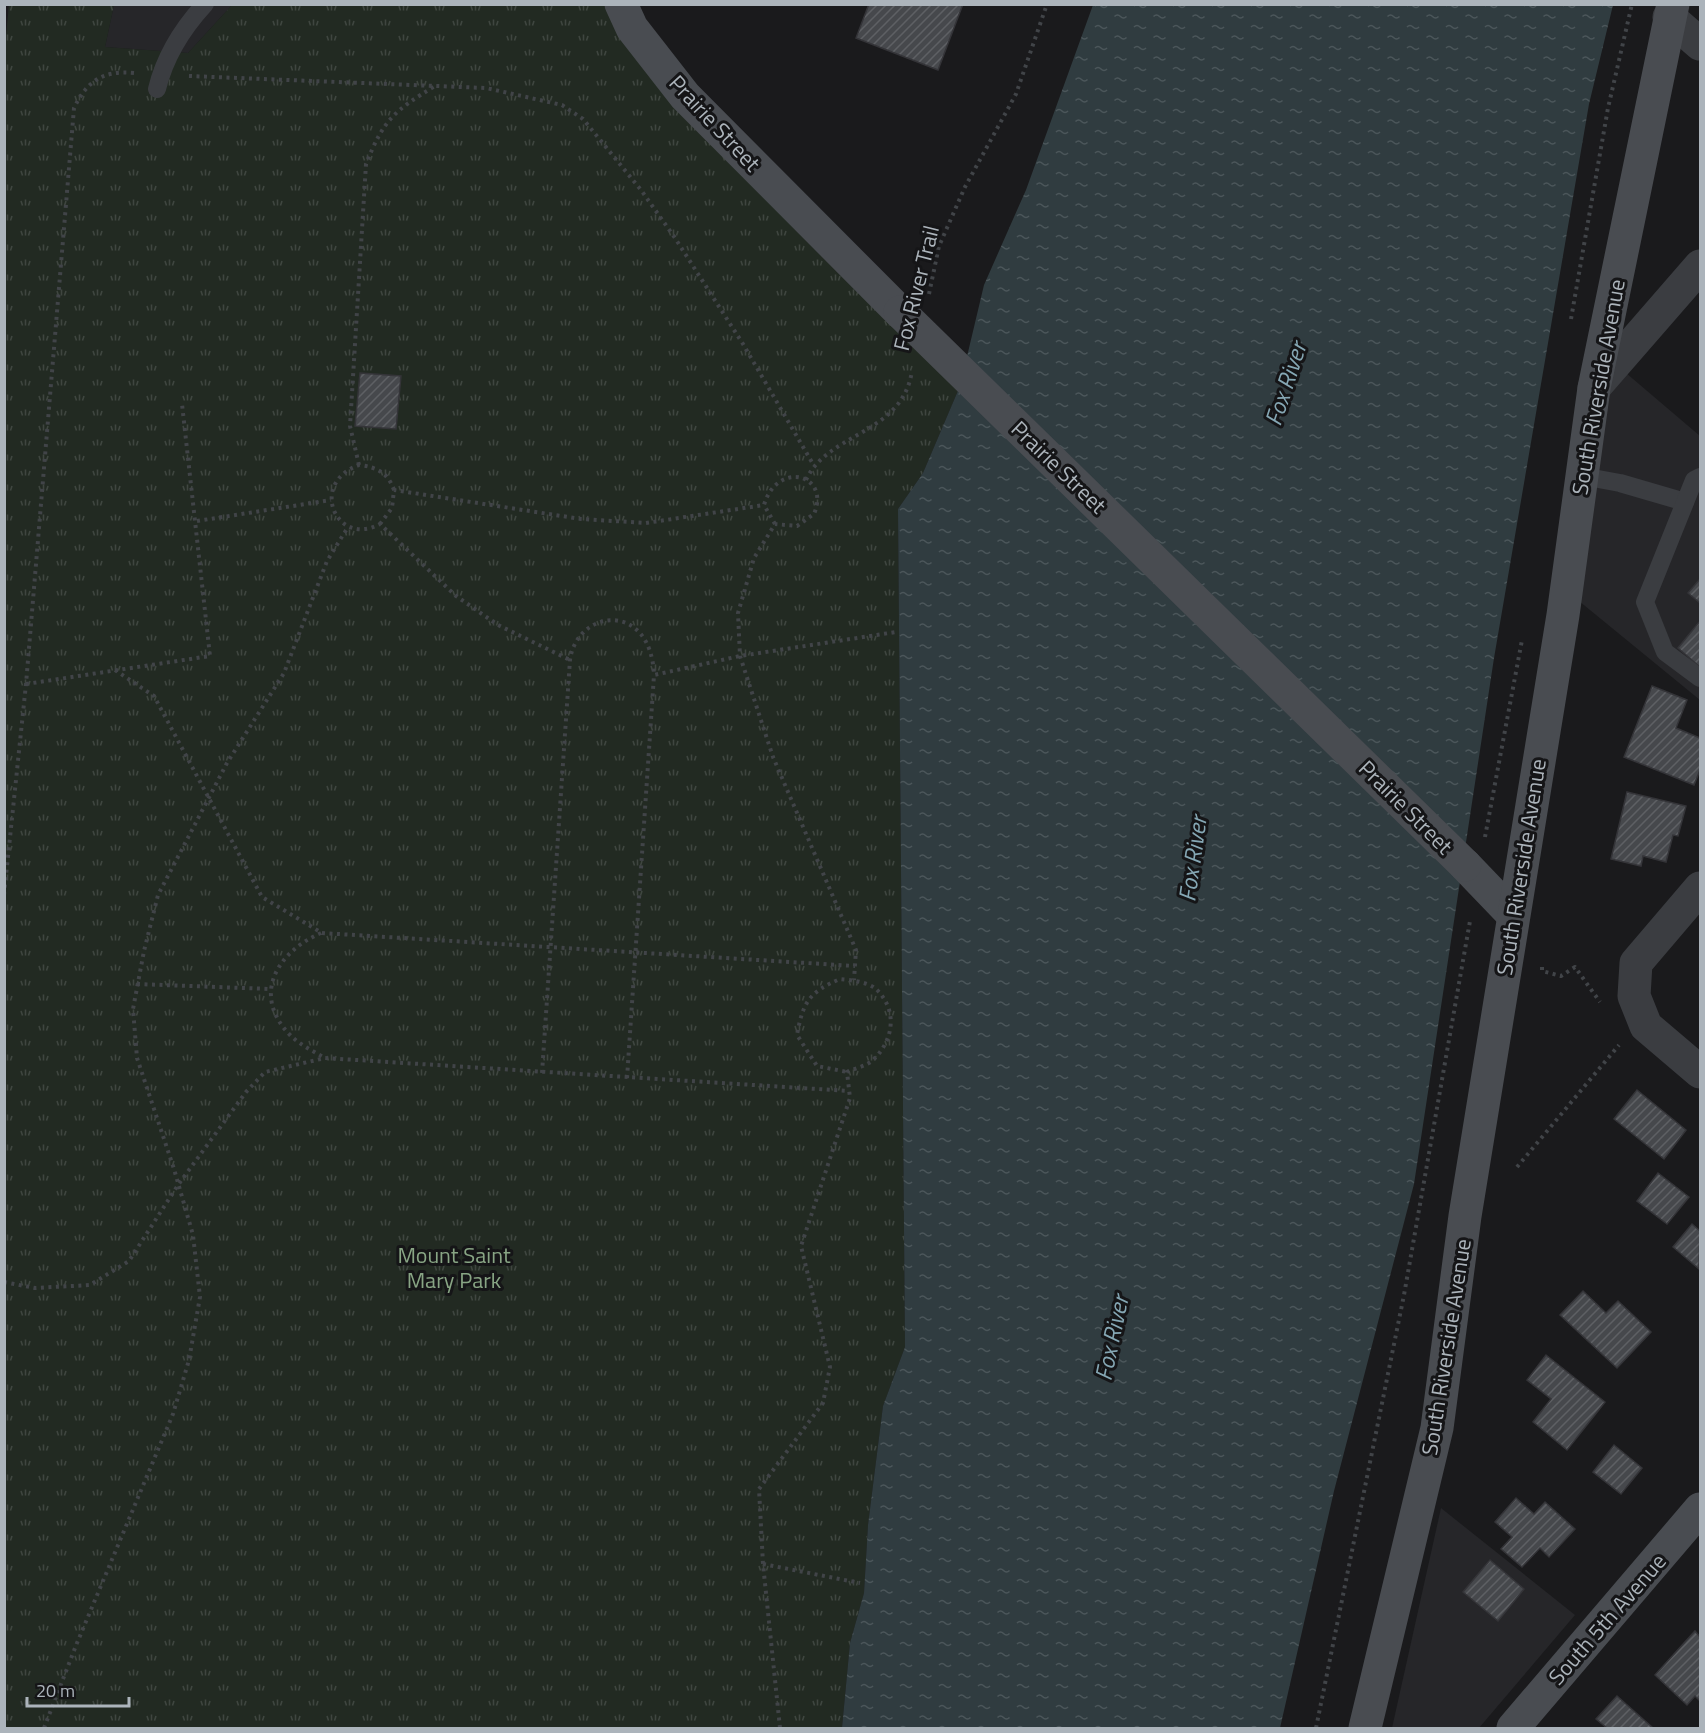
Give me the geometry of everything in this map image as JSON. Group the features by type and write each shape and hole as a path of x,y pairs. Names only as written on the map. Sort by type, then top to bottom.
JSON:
{"street":[{"name":"Prairie Street","path":"621,4 632,28 685,96 913,308 1465,866 1511,928"},
{"path":"1671,11 1701,44"},
{"name":"South Riverside Avenue","path":"1365,1728 1437,1428 1465,1215 1563,615 1594,388 1671,11"},
{"path":"1594,388 1701,266"},
{"path":"1701,888 1636,963 1620,1004 1701,1072"},
{"name":"South 5th Avenue","path":"1513,1728 1701,1509"}],"lane":[{"path":"159,82 174,44 205,4"},
{"path":"1582,476 1620,483 1685,501"},
{"path":"1701,477 1694,480 1645,602 1665,652 1701,678"}],"path":[{"name":"Fox River Trail","path":"913,308 965,187 1016,94 1047,4"},
{"path":"4,895 26,684 74,108 82,92 94,79 124,72 159,82 486,88 562,105 583,119 641,190 675,238 743,344 813,464 806,480"},
{"path":"360,465 350,426 366,164 379,132 403,105 436,86"},
{"name":"Fox River Trail","path":"813,464 884,420 907,393 913,369"},
{"path":"26,684 210,656 197,520 182,404"},
{"path":"360,465 387,475 394,490 392,508 380,524 364,530 348,527 338,516 331,500 332,488 339,475 360,465"},
{"path":"794,476 806,480 814,487 817,498 814,514 797,526 775,524 764,505 768,492 776,483 794,476"},
{"path":"394,490 581,519 646,523 764,505"},
{"path":"197,520 331,500"},
{"path":"380,524 456,596 498,625 570,660"},
{"path":"775,524 754,558 738,612 741,656 773,757 856,950 854,980"},
{"path":"44,1728 173,1414 189,1360 200,1297 193,1235 137,1058 133,1009 158,895 227,763 284,674 327,561 348,527"},
{"path":"542,1073 570,660 575,644 590,628 599,623 620,620 637,627 644,635 654,659 627,1078"},
{"path":"654,675 741,656 896,632"},
{"path":"115,670 154,696 262,897 322,933"},
{"path":"1468,932 1511,928 1545,951 1542,970 1561,976 1575,968 1620,1004"},
{"path":"325,1058 290,1035 273,1005 270,989 281,961 304,940 322,933 855,966"},
{"path":"840,979 854,980 875,988 888,1004 893,1020 886,1044 872,1062 847,1072 817,1066 797,1035 801,1014 810,995 840,979"},
{"path":"137,984 270,989"},
{"path":"1517,1167 1624,1039"},
{"path":"4,1282 35,1288 90,1285 129,1261 178,1185 246,1092 265,1072 325,1058 849,1091"},
{"path":"780,1728 763,1564 759,1489 823,1403 830,1367 801,1246 850,1098 847,1072"},
{"path":"763,1564 860,1583"}],"shaded area":[{"path":"114,5 232,5 188,53 105,47"},
{"path":"1626,373 1700,436 1700,700 1579,601 1605,394"},
{"path":"1441,1508 1575,1615 1479,1728 1392,1728"}],"green space":[{"name":"Mount Saint Mary Park","path":"9,5 114,5 105,47 188,53 232,5 606,5 960,386 923,473 898,509 905,1347 883,1406 868,1525 864,1593 850,1643 842,1728 5,1728 4,56"}],"water":[{"name":"Fox River","path":"1093,5 1613,5 1589,104 1494,658 1414,1184 1334,1491 1280,1728 842,1728 850,1643 864,1593 868,1525 883,1406 905,1347 898,509 923,473 960,386 984,285 1026,190"}],"building":[{"path":"869,4 963,4 938,70 856,38"},
{"path":"360,373 401,376 396,429 355,426"},
{"path":"1700,579 1700,603 1688,593"},
{"path":"1700,621 1700,667 1678,648"},
{"path":"1652,686 1687,700 1676,728 1700,738 1700,770 1694,785 1624,757"},
{"path":"1627,792 1686,806 1678,836 1673,835 1666,862 1643,856 1641,866 1611,859"},
{"path":"1637,1090 1686,1130 1664,1159 1614,1119"},
{"path":"1658,1173 1689,1197 1667,1224 1637,1201"},
{"path":"1692,1224 1700,1231 1699,1269 1673,1247"},
{"path":"1583,1291 1606,1313 1618,1301 1651,1332 1617,1368 1560,1315"},
{"path":"1546,1355 1605,1402 1567,1450 1533,1422 1551,1399 1527,1380"},
{"path":"1614,1445 1642,1468 1621,1494 1593,1472"},
{"path":"1516,1498 1534,1514 1545,1502 1575,1529 1549,1557 1540,1548 1522,1567 1501,1549 1512,1537 1495,1522"},
{"path":"1490,1560 1524,1589 1498,1621 1463,1592"},
{"path":"1695,1631 1700,1637 1700,1701 1695,1696 1687,1705 1655,1675"},
{"path":"1617,1696 1653,1728 1607,1728 1596,1719"}]}
